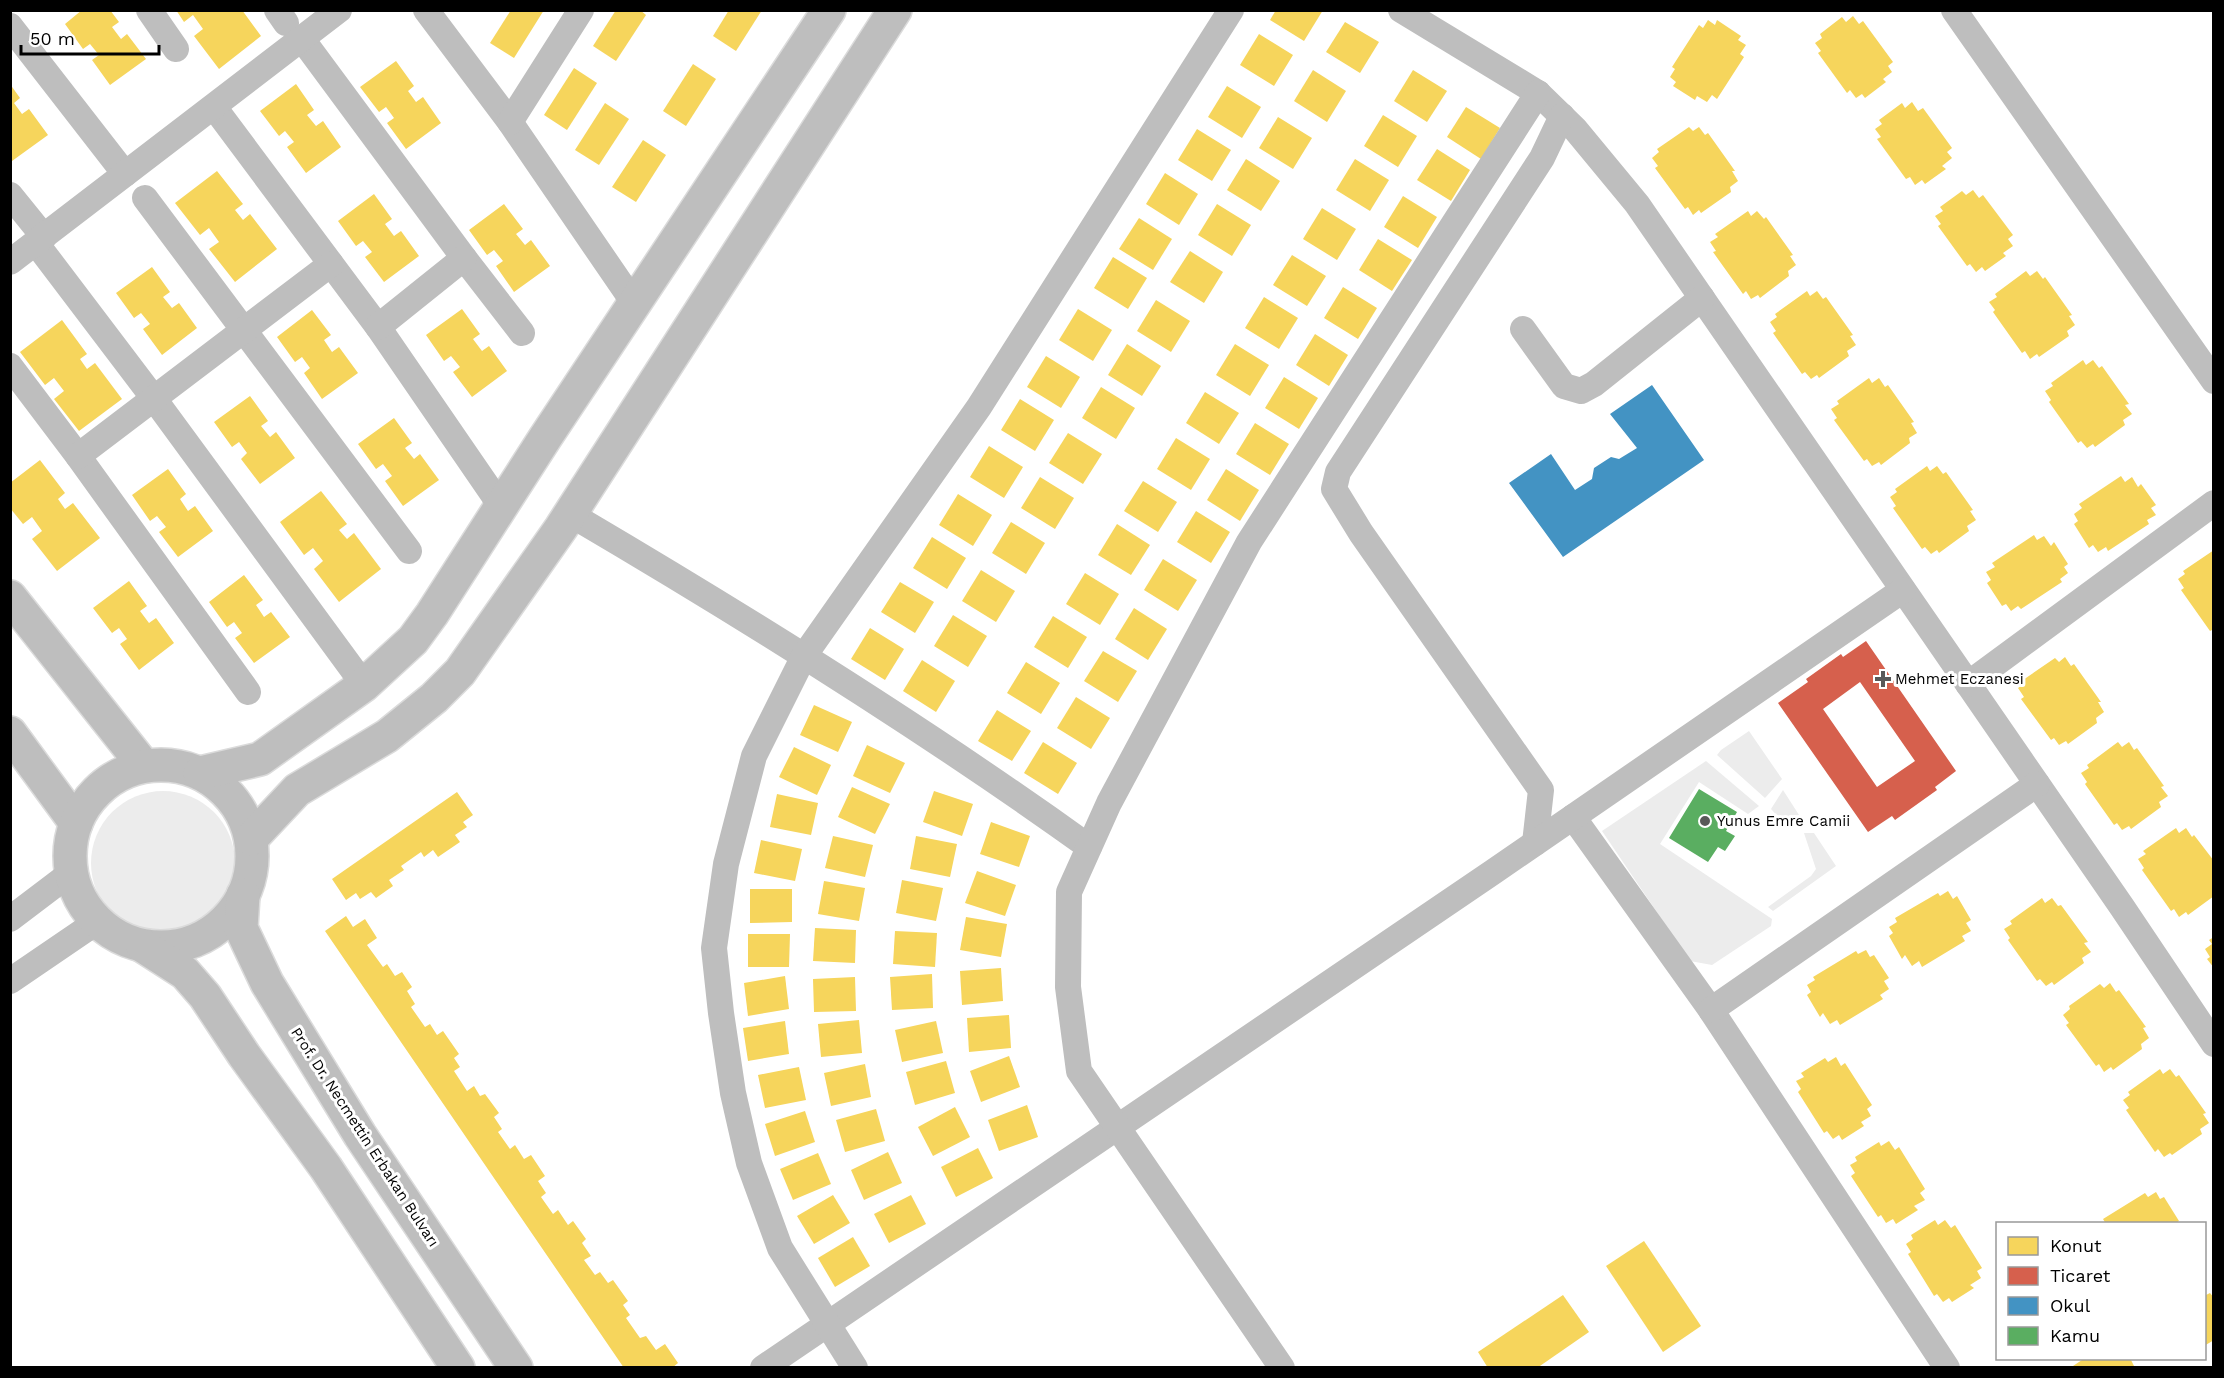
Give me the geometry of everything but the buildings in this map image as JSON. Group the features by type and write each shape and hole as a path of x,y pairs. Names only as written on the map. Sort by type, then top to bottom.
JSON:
{"main road":[{"path":"200,774 260,759 364,685 413,640 829,10"},
{"path":"251,839 297,790 387,736 434,698 460,672 570,514 896,10"},
{"path":"10,597 144,766"},
{"path":"10,733 76,823"},
{"path":"143,946 175,946 205,936 227,919 243,895 252,868 251,839 236,804 224,789 200,774 173,765 144,766 117,776 93,796 76,823 70,854 74,885 90,914 113,934 143,946 185,973 205,996 244,1055 326,1168 458,1368"},
{"name":"Prof. Dr. Necmettin Erbakan Bulvarı","path":"243,895 241,928 267,983 360,1136 516,1368"}],"street":[{"path":"10,17 19,10"},
{"path":"148,10 176,49"},
{"path":"10,262 214,106 288,24 339,10"},
{"path":"426,10 510,122 634,303"},
{"path":"510,122 581,10"},
{"path":"855,1368 826,1325 780,1248 749,1163 733,1093 714,948 726,864 754,756 804,656 979,406 1231,10"},
{"path":"1401,10 1538,93 1575,129 1637,204 2214,1044"},
{"path":"1954,10 2214,381"},
{"path":"288,24 522,333"},
{"path":"10,26 125,174"},
{"path":"1282,1368 1079,1071 1068,987 1069,892 1109,803 1249,542 1538,93"},
{"path":"214,106 378,327 501,506"},
{"path":"1535,843 1541,790 1361,533 1334,489 1338,472 1542,158 1562,116"},
{"path":"10,195 155,400 364,685"},
{"path":"145,198 409,551"},
{"path":"378,327 464,258"},
{"path":"78,456 155,400 331,264"},
{"path":"1523,328 1563,386 1581,391 1594,384 1702,298"},
{"path":"10,366 78,456 248,692"},
{"path":"1968,684 2214,503"},
{"path":"570,514 729,608 804,656 1022,798 1089,847"},
{"path":"763,1368 1535,843 1902,590"},
{"path":"1711,1010 2037,784"},
{"path":"1573,817 1711,1010 1947,1368"},
{"path":"10,920 72,872"},
{"path":"10,981 98,921"}],"shaded area":[{"path":"1749,731 1782,779 1765,798 1717,755"},
{"path":"1706,761 1759,806 1748,814 1699,782 1660,844 1772,919 1771,926 1712,965 1690,961 1602,831"},
{"path":"1783,790 1799,815 1781,820 1771,809"},
{"path":"163,791 191,796 214,812 230,835 235,863 230,891 214,914 191,930 163,935 135,930 112,914 96,891 91,863 96,835 112,812 135,796"},
{"path":"1804,833 1814,833 1836,866 1773,911 1768,907 1811,876 1816,869"}],"place":[{"name":"Mehmet Eczanesi","path":"1883,679"},
{"name":"Yunus Emre Camii","path":"1705,821"}]}
